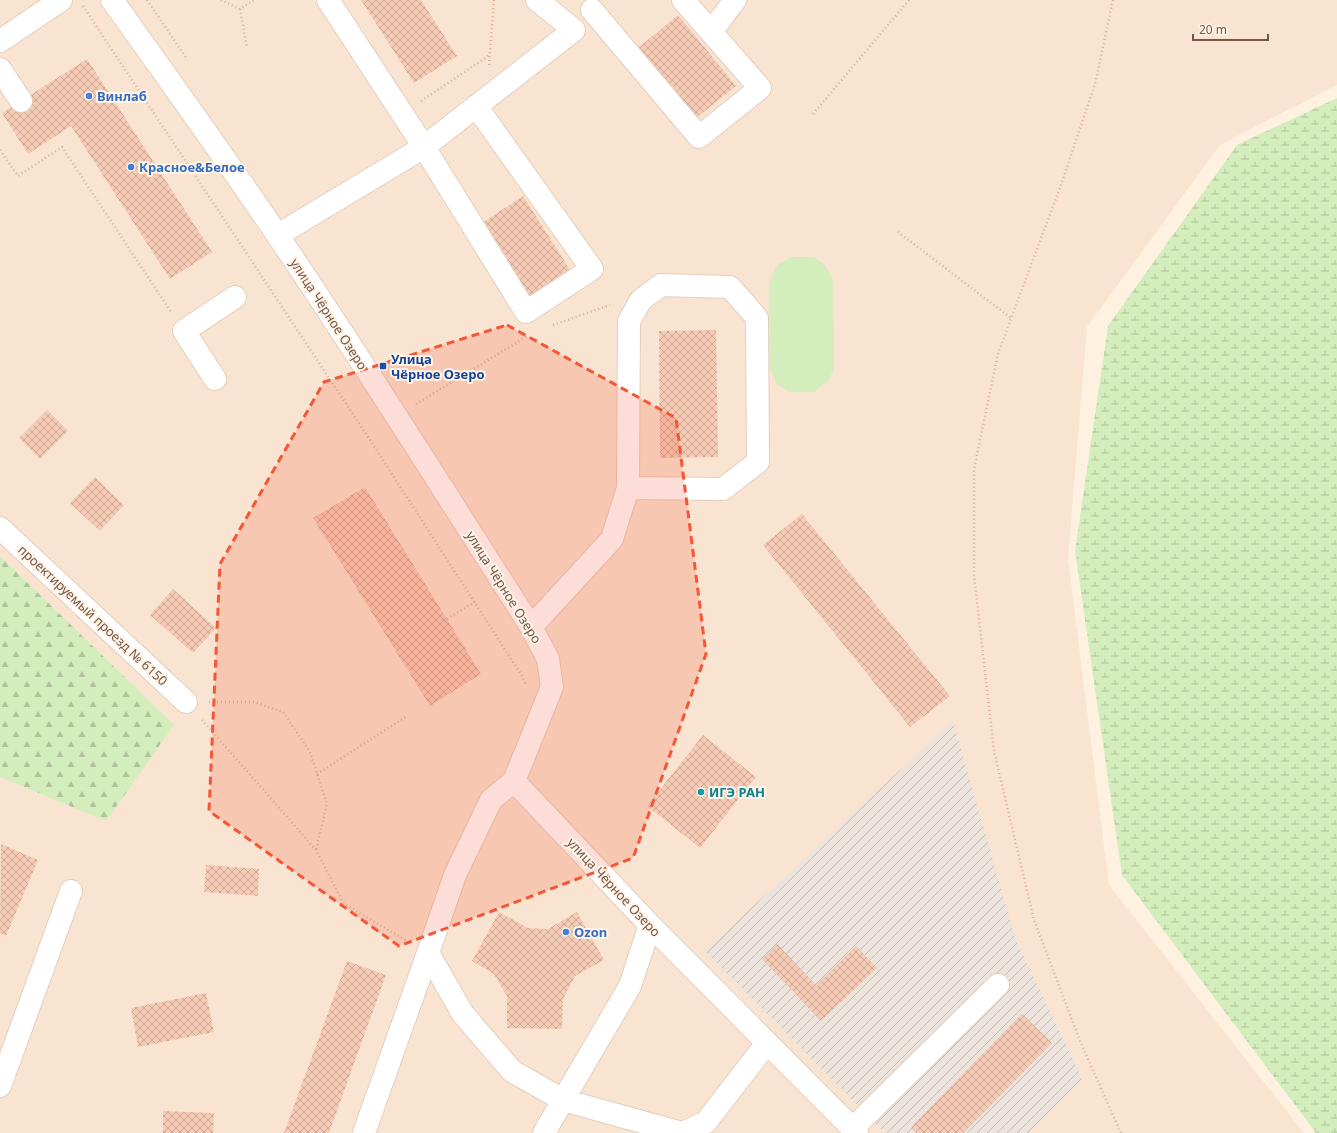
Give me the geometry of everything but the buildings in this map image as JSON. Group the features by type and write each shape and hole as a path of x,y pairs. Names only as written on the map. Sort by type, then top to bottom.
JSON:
{"street":[{"path":"0,41 61,0"},
{"name":"улица Чёрное Озеро","path":"112,0 278,235 399,420 531,627 548,659 552,687 514,781 650,925 854,1131"},
{"path":"328,0 424,147 526,312 592,269 482,102"},
{"path":"537,0 574,30"},
{"path":"278,235 424,147 574,30 596,5 699,137 760,88 683,0"},
{"path":"711,32 735,0"},
{"path":"0,69 21,101"},
{"path":"531,627 612,539 628,488 629,321 641,300 661,285 730,287 757,318 758,462 723,489 628,488"},
{"path":"215,378 184,331 235,297"},
{"name":"проектируемый проезд № 6150","path":"0,528 186,702"},
{"path":"364,1133 456,875 491,800 514,781"},
{"path":"0,1086 71,891"},
{"path":"544,1133 630,986 650,925"},
{"path":"428,953 464,1014 512,1070 563,1100 682,1133 706,1122 767,1043"},
{"path":"854,1131 998,984"}],"path":[{"path":"79,0 363,430 475,602 522,676 526,686"},
{"path":"221,0 240,9"},
{"path":"240,9 254,0"},
{"path":"482,102 490,55 494,0"},
{"path":"813,114 908,0"},
{"path":"1113,0 1095,84 1062,182 998,354 974,469 974,575 994,751 1034,920 1080,1041 1121,1133"},
{"path":"240,9 246,48"},
{"path":"402,114 490,55"},
{"path":"0,150 18,176 62,147 184,331"},
{"path":"898,232 1011,318"},
{"path":"552,326 606,306 641,300"},
{"path":"412,406 520,339 532,334"},
{"path":"447,619 475,602"},
{"path":"186,702 254,702 283,712 310,752 327,804 316,850"},
{"path":"186,702 316,850 344,904 428,953"},
{"path":"317,774 407,716"}],"highlighted area":[{"path":"507,325 676,418 706,654 633,858 399,946 209,811 220,564 324,382"}],"shaded area":[{"path":"0,0 1337,0 1337,85 1220,145 1087,327 1068,558 1109,885 1304,1133 0,1133"},
{"path":"953,721 1015,938 1082,1079 1028,1133 885,1133 705,951"}],"green space":[{"path":"1337,98 1337,1133 1316,1133 1122,875 1075,551 1108,326 1237,145"},
{"path":"792,257 814,257 826,266 833,280 834,369 828,381 814,392 789,392 777,384 770,370 769,283 777,265"},
{"path":"0,556 174,725 106,821 0,777"}],"place":[{"name":"Винлаб","path":"89,96"},
{"name":"Красное&Белое","path":"131,167"},
{"name":"Улица Чёрное Озеро","path":"383,366"},
{"name":"ИГЭ РАН","path":"701,792"},
{"name":"Ozon","path":"566,932"}]}
